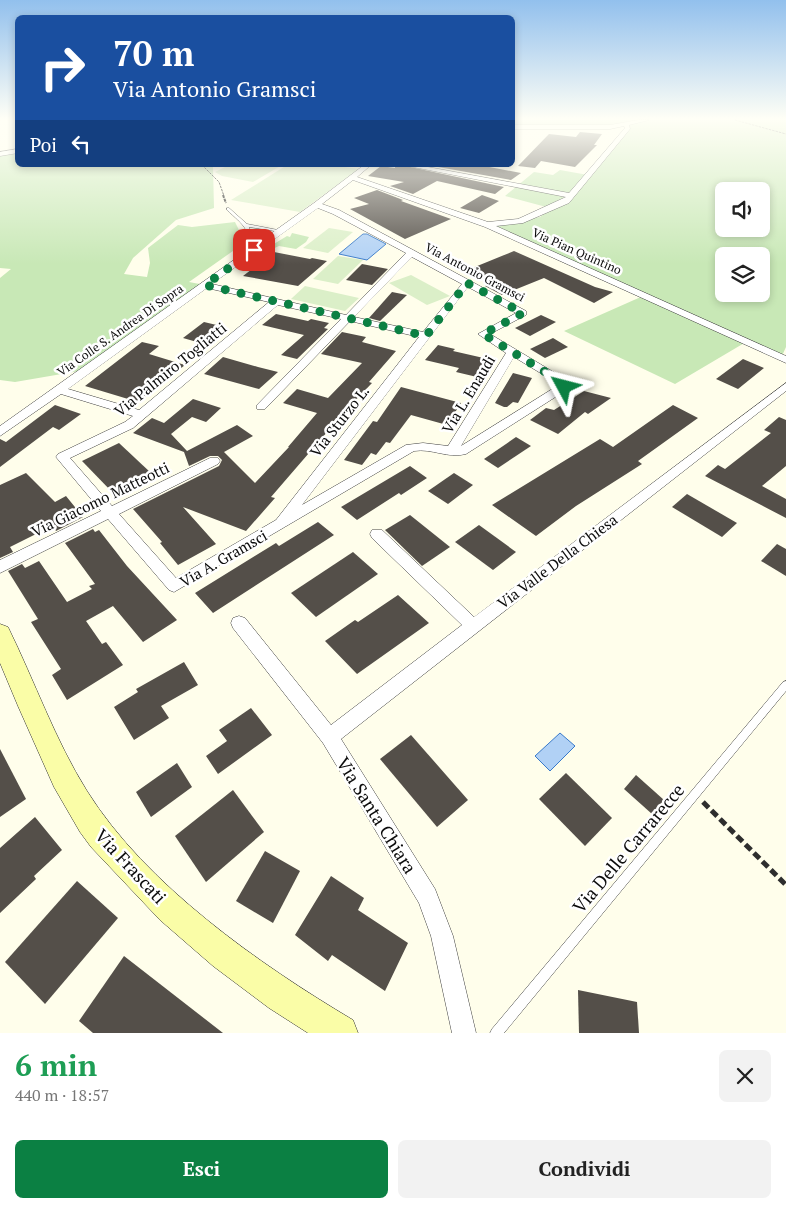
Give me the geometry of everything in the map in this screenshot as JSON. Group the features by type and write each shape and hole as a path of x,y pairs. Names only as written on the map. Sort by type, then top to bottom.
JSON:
{"street":[{"name":"Via Colle S. Andrea Di Sopra","path":"0,432 317,205 364,168"},
{"path":"423,168 572,196"},
{"path":"488,224 509,224 534,216 572,196 595,168"},
{"name":"Via Pian Quintino","path":"352,178 488,224 786,360"},
{"name":"Via Antonio Gramsci","path":"317,205 336,212 523,313 483,334 564,385 562,389 462,451 450,452"},
{"path":"261,407 411,253"},
{"name":"Via Sturzo L.","path":"278,526 467,283"},
{"path":"205,285 426,336"},
{"name":"Via Palmiro Togliatti","path":"109,513 62,457 129,425 275,302"},
{"name":"Via L. Enaudi","path":"450,452 512,352"},
{"name":"Via Valle Della Chiesa","path":"328,737 786,386"},
{"path":"58,389 142,415"},
{"path":"278,526 410,448 427,446 450,452"},
{"name":"Via Giacomo Matteotti","path":"0,567 214,461"},
{"name":"Via A. Gramsci","path":"109,513 174,586 278,526"},
{"path":"377,534 472,625"},
{"name":"Via Santa Chiara","path":"239,623 328,737 432,907 447,952 464,1033"},
{"name":"Via Frascati","path":"0,634 59,770 91,824 150,890 217,949 291,1004 340,1033"}],"lane":[{"path":"228,209 246,225 252,240 249,250 240,260"},
{"path":"246,225 280,231"},
{"name":"Via Delle Carrarecce","path":"496,1033 786,685"}],"path":[{"path":"205,168 220,182 228,209"},
{"path":"695,794 786,885"}],"green space":[{"path":"0,168 213,168 214,208 176,220 133,258 124,274 147,277 150,263 148,248 178,225 192,227 235,222 240,232 240,246 189,282 205,285 85,370 15,382 0,380 0,278 11,269 0,268"},
{"path":"223,168 277,168 253,182 222,176 215,172"},
{"path":"282,168 359,169 300,212 231,200"},
{"path":"593,168 786,168 786,347 781,358 746,342 675,384 564,331 643,296 488,225 540,217 550,208 505,196 534,172 553,175 560,170 588,175"},
{"path":"329,228 353,232 328,253 303,248"},
{"path":"292,233 309,237 306,242 296,249 279,246 268,251 264,250 287,236 290,237"},
{"path":"338,256 363,260 338,284 313,279"},
{"path":"411,275 450,296 427,305 389,283"},
{"path":"305,286 359,298 345,311 291,299"}],"water":[{"path":"363,234 367,234 386,244 367,260 339,254"},
{"path":"560,733 575,746 550,771 535,756"}],"building":[{"path":"378,168 416,168 504,187 495,194 437,181 413,194 390,186 404,182 368,176"},
{"path":"445,168 496,168 521,173 511,180"},
{"path":"377,190 451,219 405,239 350,209 369,204 354,198"},
{"path":"482,195 499,201 479,213 460,208"},
{"path":"514,251 595,287 613,292 594,303 544,278 502,295 485,286 491,283 465,271"},
{"path":"274,252 327,261 298,286 243,276"},
{"path":"362,264 388,269 372,285 346,280"},
{"path":"392,292 407,295 380,321 369,318"},
{"path":"276,314 308,321 311,319 329,323 324,328 328,329 297,359 281,355 304,335 262,325"},
{"path":"541,315 556,322 530,336 515,328"},
{"path":"204,322 225,327 204,344 183,338"},
{"path":"342,332 366,337 362,342 396,351 369,382 372,383 348,408 350,409 337,425 334,424 271,497 275,498 246,531 183,507 216,544 178,565 160,543 162,542 133,509 219,466 222,460 218,456 210,456 189,466 184,452 133,433 152,418 164,423 193,399 221,408 206,422 192,417 171,434 187,451 237,425 253,436 224,452 255,483 289,447 317,413 283,403 297,389 328,398 362,363 321,354"},
{"path":"553,338 568,347 545,358 530,349"},
{"path":"142,342 159,346 149,354 185,365 138,402 85,386"},
{"path":"438,345 455,349 453,351 488,359 477,377 456,372 459,368 425,360"},
{"path":"223,357 278,372 259,389 204,374"},
{"path":"743,359 764,368 738,389 716,379"},
{"path":"513,373 532,378 518,403 513,402 504,407 495,403"},
{"path":"401,387 461,403 447,425 411,415 390,443 386,442 376,455 371,453 362,465 344,460 373,421 377,422"},
{"path":"584,391 611,398 588,414 585,412 558,434 530,420 546,408 554,410"},
{"path":"55,405 81,414 59,430 53,427 0,467 0,439 6,442"},
{"path":"673,405 698,418 638,461 642,464 576,506 536,536 492,505 600,439 613,447"},
{"path":"779,417 786,420 786,466 762,486 786,499 786,518 705,476 718,465 725,469 771,433 764,430"},
{"path":"516,437 531,446 498,468 484,459"},
{"path":"119,443 151,473 113,493 82,461"},
{"path":"410,466 427,478 401,495 399,493 357,520 341,507"},
{"path":"26,473 55,502 66,496 83,517 56,531 53,526 50,527 10,547 13,552 0,558 0,485"},
{"path":"454,473 473,485 448,504 428,491"},
{"path":"687,494 737,523 722,537 672,507"},
{"path":"410,515 450,547 422,566 385,530"},
{"path":"318,522 334,535 213,613 195,593 276,543 279,546"},
{"path":"479,525 516,552 493,570 455,542"},
{"path":"93,529 95,532 99,530 127,566 177,620 143,642 113,606 86,621 102,644 106,642 123,665 67,700 52,675 61,669 31,622 38,619 8,571 22,564 25,568 39,561 67,602 92,589 89,586 95,584 65,543"},
{"path":"777,544 786,549 786,576 761,561"},
{"path":"353,552 378,574 316,617 291,593"},
{"path":"398,595 429,623 357,674 325,641 355,620 358,622"},
{"path":"184,662 198,685 161,706 169,718 134,740 114,707 138,692 136,689"},
{"path":"251,708 272,735 218,774 206,756 227,741 219,730"},
{"path":"411,735 468,800 437,827 380,759"},
{"path":"0,749 26,799 0,817"},
{"path":"177,763 192,787 151,817 136,792"},
{"path":"566,773 612,818 585,846 539,799"},
{"path":"636,775 664,800 652,814 624,789"},
{"path":"233,790 264,832 206,882 175,836"},
{"path":"35,817 62,850 34,876 36,879 0,913 0,848"},
{"path":"265,851 300,871 273,923 236,901"},
{"path":"331,876 364,898 358,910 408,943 385,991 332,955 328,961 295,935"},
{"path":"77,881 118,918 45,1004 5,962"},
{"path":"124,956 223,1033 93,1033 79,1021"},
{"path":"578,990 637,1002 639,1033 579,1033"}],"route":[{"path":"254,250 205,285 426,336 467,283 523,313 483,334 560,381 564,387"}]}
